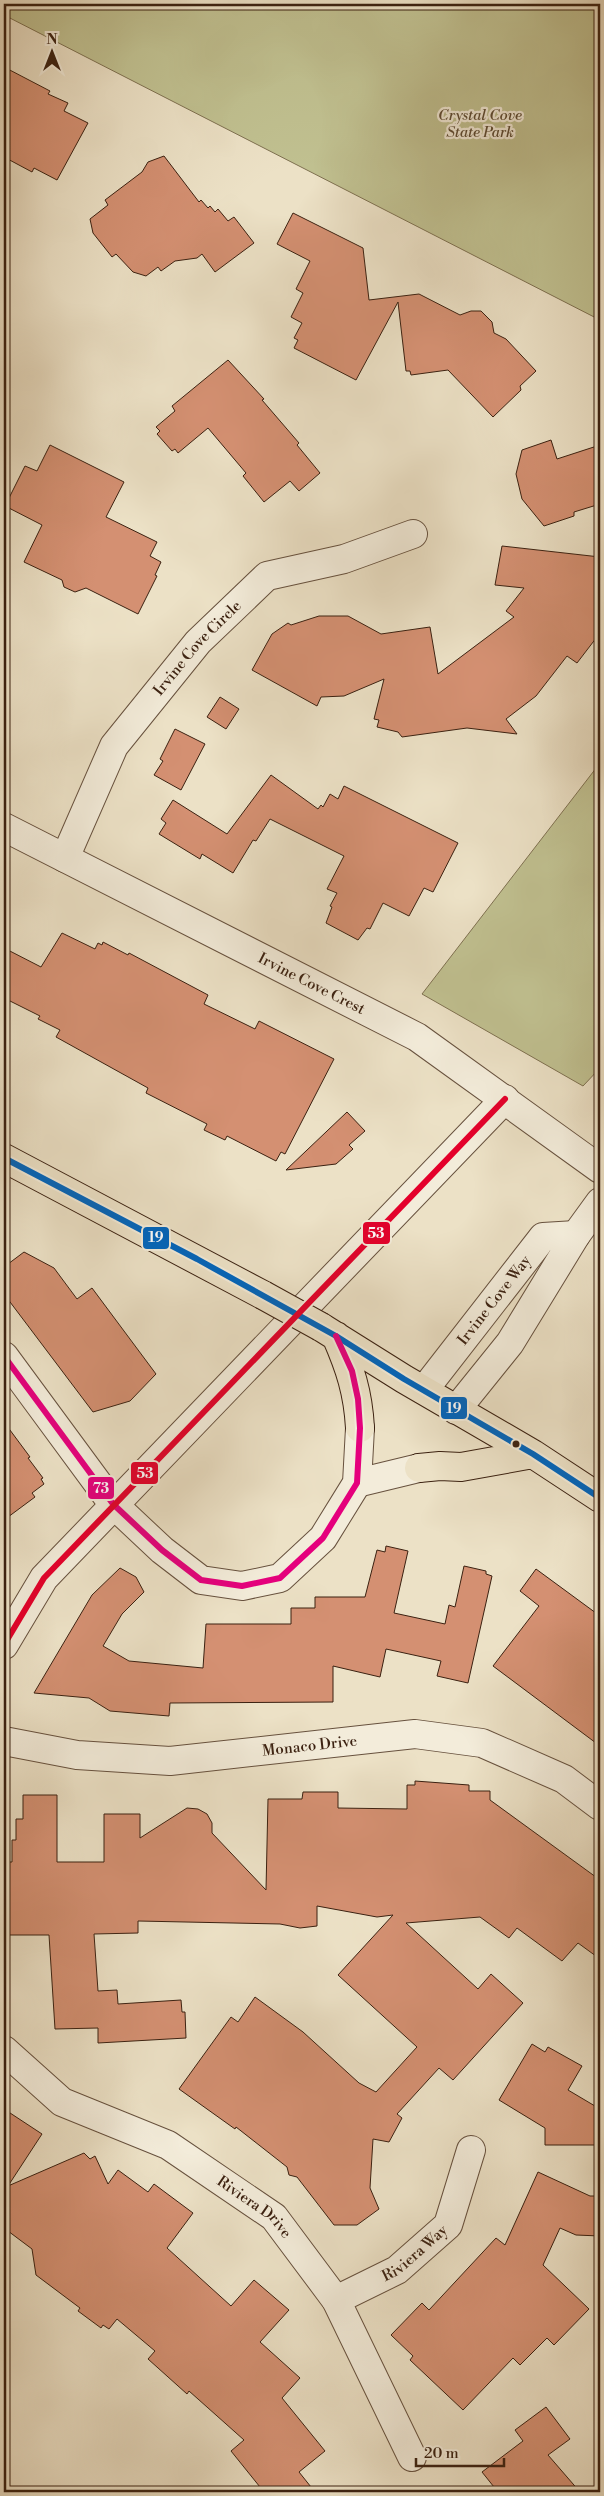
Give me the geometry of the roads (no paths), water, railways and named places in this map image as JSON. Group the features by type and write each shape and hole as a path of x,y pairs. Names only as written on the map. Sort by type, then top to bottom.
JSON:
{"highway":[{"path":"4,1158 328,1331 456,1410 533,1454 600,1498"},
{"path":"328,1331 352,1371 358,1399 360,1428"},
{"path":"419,1468 461,1467 533,1454"}],"street":[{"name":"Irvine Cove Circle","path":"66,858 114,746 198,642 267,576 344,559 413,534"},
{"name":"Irvine Cove Crest","path":"4,827 417,1037 600,1169"},
{"path":"4,1645 44,1578 113,1504 505,1099"},
{"name":"Irvine Cove Way","path":"456,1410 510,1343 576,1235 600,1202"},
{"name":"Irvine Cove Way","path":"424,1390 482,1318 543,1237 576,1235"},
{"path":"4,1356 113,1504 162,1550 201,1580 242,1586 280,1578 323,1538 357,1483 360,1428"},
{"path":"357,1483 419,1468"},
{"name":"Monaco Drive","path":"4,1741 77,1755 170,1761 415,1734 482,1743 564,1779 600,1806"},
{"name":"Riviera Drive","path":"4,2050 62,2102 168,2144 274,2217 336,2300 412,2457"},
{"name":"Riviera Way","path":"336,2300 397,2270 448,2226 471,2150"}],"park label":[{"name":"Crystal Cove State Park","path":"480,124"}]}
